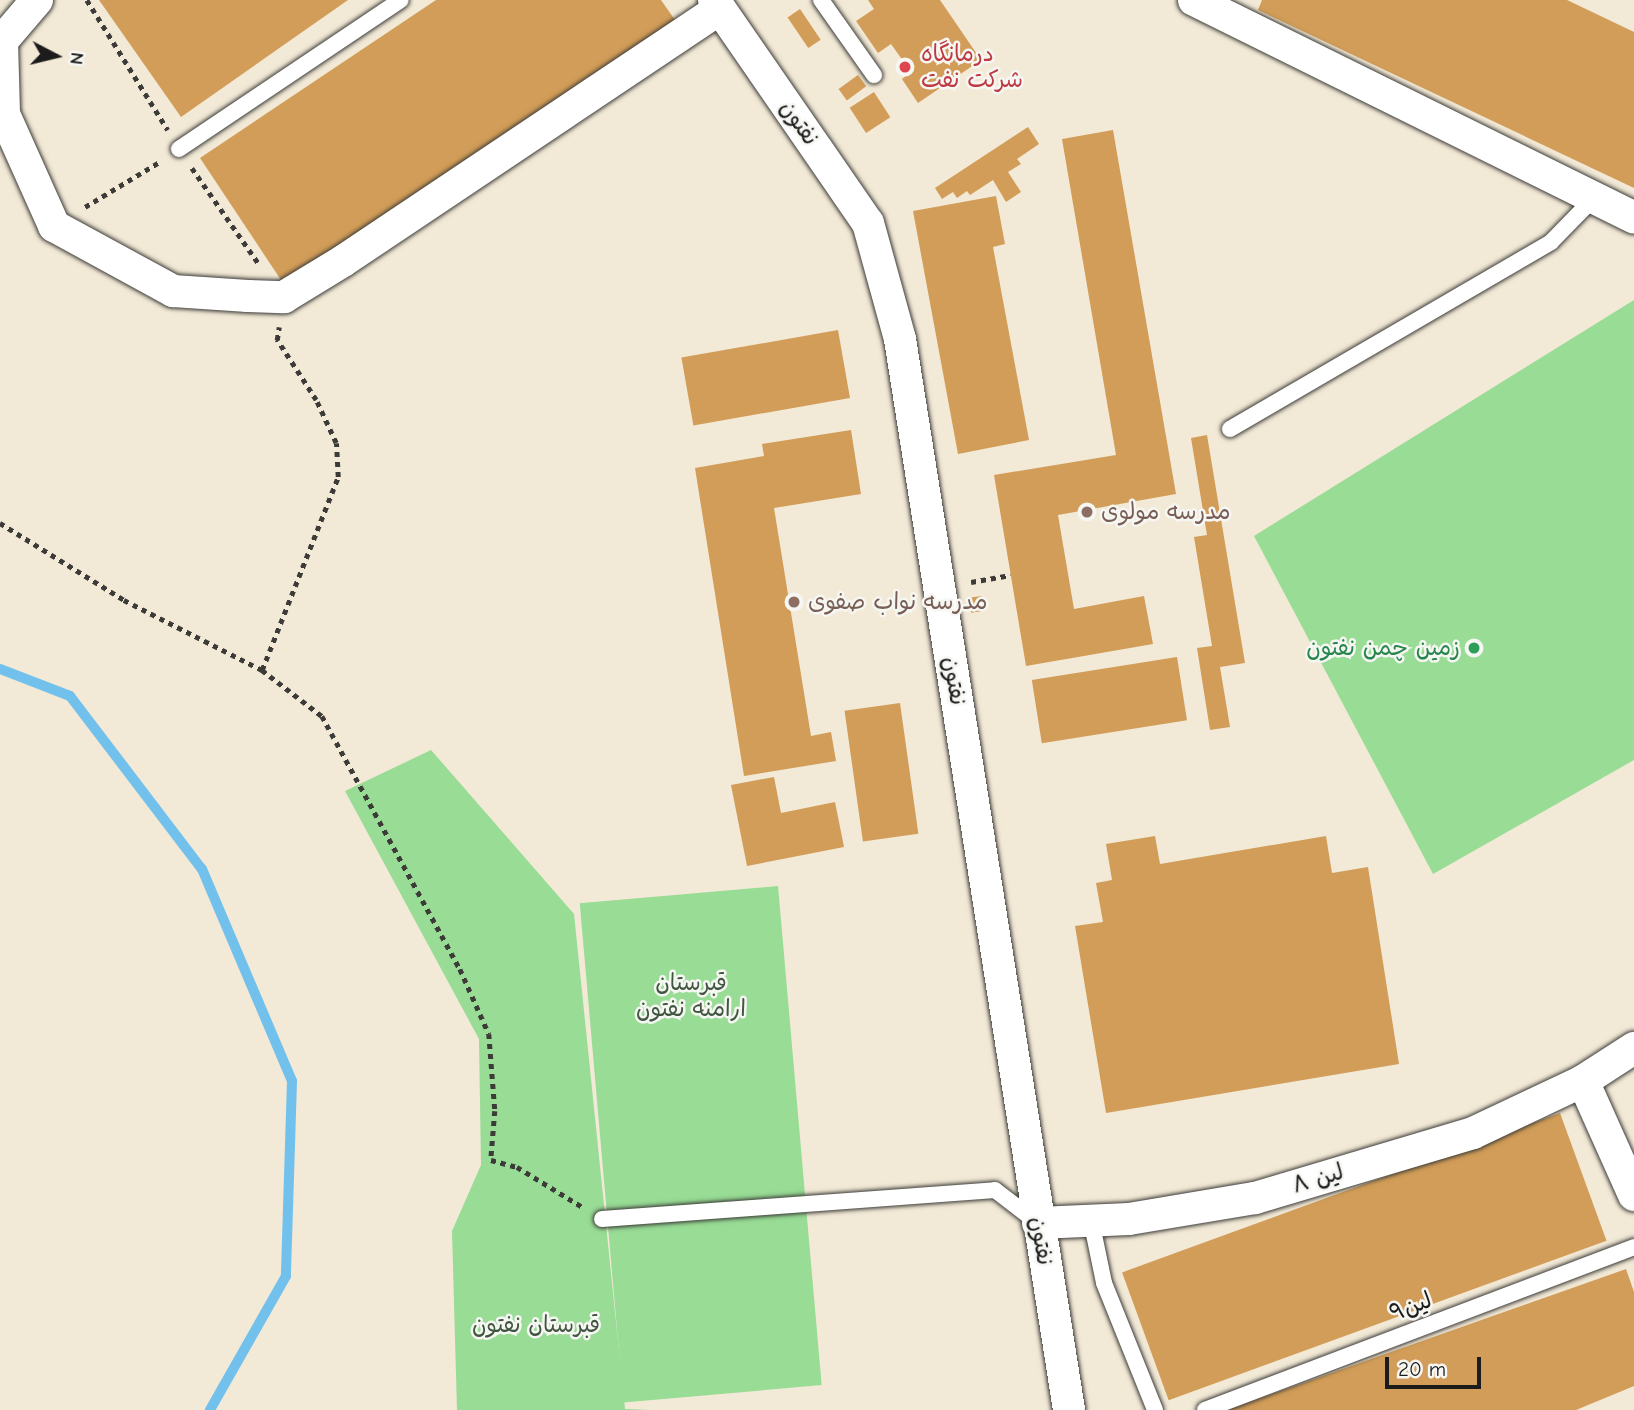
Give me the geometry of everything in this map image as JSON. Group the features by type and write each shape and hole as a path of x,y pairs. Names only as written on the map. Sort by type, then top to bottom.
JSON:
{"street":[{"path":"37,0 1,41 4,114 54,226 173,291 284,297 717,4"},
{"path":"1194,0 1634,217"},
{"name":"نفتون","path":"717,4 868,223 900,339 1069,1410"},
{"name":"لین ۸","path":"1038,1223 1091,1220 1255,1198 1473,1133 1583,1082 1634,1048"},
{"path":"1583,1082 1634,1195"}],"lane":[{"path":"179,149 401,0"},
{"path":"821,0 874,75"},
{"path":"1230,429 1551,242 1594,198"},
{"path":"602,1219 995,1190 1038,1223"},
{"path":"1091,1220 1104,1283 1155,1410"},
{"name":"لین۹","path":"1205,1410 1634,1247"}],"path":[{"path":"87,0 179,149 284,297 277,340 316,400 336,443 338,477 262,670"},
{"path":"54,226 179,149"},
{"path":"0,523 124,600 262,670 322,716 460,969 489,1034 495,1111 491,1160 517,1167 602,1219"},
{"path":"939,587 1010,575"}],"green space":[{"name":"زمین چمن نفتون","path":"1634,300 1634,760 1433,874 1254,536"},
{"name":"قبرستان نفتون","path":"431,750 574,914 625,1409 649,1410 457,1410 452,1231 481,1165 479,1039 345,791"},
{"name":"قبرستان ارامنه نفتون","path":"778,886 822,1385 623,1402 580,903"}],"building":[{"path":"99,0 348,0 181,117"},
{"path":"436,0 661,0 675,20 283,283 200,158"},
{"path":"868,0 940,0 981,60 918,103 902,79 911,72 891,44 878,53 856,21 874,9"},
{"path":"1262,0 1567,0 1634,32 1634,188 1258,10"},
{"path":"800,9 821,40 808,48 788,17"},
{"path":"858,75 866,86 847,100 839,89"},
{"path":"874,92 890,117 866,133 850,108"},
{"path":"1028,127 1039,144 1017,159 1021,164 1008,172 1021,192 1006,202 993,180 970,195 967,191 957,198 953,192 942,199 935,188"},
{"path":"1113,130 1176,494 1058,515 1074,609 1144,596 1153,644 1026,666 994,475 1116,455 1062,139"},
{"path":"996,196 1005,244 993,247 1029,440 958,454 913,211"},
{"path":"838,330 850,398 693,426 681,358"},
{"path":"851,430 861,494 774,508 811,736 831,732 836,761 744,776 695,468 764,456 762,444"},
{"path":"1207,435 1245,663 1220,667 1230,727 1210,730 1197,648 1212,646 1194,537 1207,535 1191,438"},
{"path":"982,596 984,611 971,613 969,598"},
{"path":"1177,657 1187,720 1042,743 1032,680"},
{"path":"900,703 918,834 863,842 845,711"},
{"path":"774,777 781,813 835,802 844,847 747,866 731,785"},
{"path":"1155,836 1160,864 1326,836 1332,873 1368,867 1399,1064 1106,1113 1075,926 1103,922 1096,883 1112,880 1106,844"},
{"path":"1560,1113 1607,1241 1169,1400 1122,1272"},
{"path":"1626,1269 1634,1292 1634,1386 1576,1410 1227,1410"}],"waterway":[{"path":"0,669 70,696 202,869 292,1081 286,1276 210,1410"}],"place":[{"name":"درمانگاه شرکت نفت","path":"905,67"},
{"name":"مدرسه مولوی","path":"1087,512"},
{"name":"مدرسه نواب صفوی","path":"794,602"},
{"name":"زمین چمن نفتون","path":"1474,648"}]}
